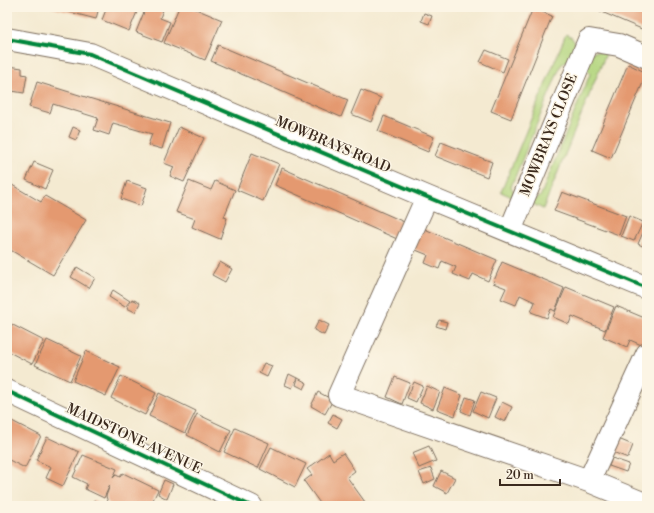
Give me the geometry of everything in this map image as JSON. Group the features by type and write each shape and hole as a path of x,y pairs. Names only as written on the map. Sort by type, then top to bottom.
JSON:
{"street":[{"name":"MOWBRAYS ROAD","path":"7,39 90,54 427,197 647,288"},
{"name":"MOWBRAYS CLOSE","path":"510,231 588,40 619,45 647,57"},
{"path":"427,197 339,396 589,481 647,505"},
{"path":"589,481 647,354"},
{"name":"MAIDSTONE AVENUE","path":"7,391 251,506"}],"green space":[{"path":"566,34 572,38 577,46 574,56 561,65 511,187 516,195 514,198 501,192"},
{"path":"607,51 543,209 529,202 540,197 590,74 584,64 592,52"}],"building":[{"path":"50,7 99,7 96,19"},
{"path":"107,7 139,7 129,31 102,20"},
{"path":"146,7 164,7 160,18 170,22 162,42 136,32"},
{"path":"179,7 191,7 222,20 205,60 164,43"},
{"path":"590,7 636,7 647,12 647,24 644,30"},
{"path":"533,8 552,16 511,119 491,111"},
{"path":"424,13 432,16 429,24 421,21"},
{"path":"218,45 348,100 341,117 211,61"},
{"path":"486,50 508,59 503,72 480,62"},
{"path":"628,64 647,73 611,158 592,150"},
{"path":"9,66 22,68 22,74 27,75 24,93 12,91 11,99 7,98 7,71"},
{"path":"37,82 170,123 162,149 148,145 152,134 113,123 109,135 94,130 98,118 53,104 50,113 29,107"},
{"path":"361,90 381,98 371,122 351,114"},
{"path":"384,116 434,137 428,152 378,131"},
{"path":"73,127 80,130 76,140 69,137"},
{"path":"179,127 204,138 184,182 170,176 174,167 164,163"},
{"path":"441,142 492,162 487,177 435,156"},
{"path":"252,153 279,164 263,201 237,190"},
{"path":"34,162 53,170 45,189 26,180"},
{"path":"282,168 411,225 404,242 275,185"},
{"path":"127,181 147,188 141,206 121,199"},
{"path":"189,181 211,190 215,181 235,190 224,217 227,218 220,239 192,227 195,219 176,212"},
{"path":"7,182 41,202 45,196 86,220 53,275 7,248"},
{"path":"562,192 626,216 619,235 554,211"},
{"path":"629,216 643,222 634,241 621,236"},
{"path":"647,223 647,248 638,244"},
{"path":"420,227 497,260 488,281 473,274 470,281 453,274 456,267 442,261 439,269 425,263 428,255 411,248"},
{"path":"220,262 232,269 225,282 212,275"},
{"path":"502,262 564,288 555,311 551,309 547,318 531,312 535,302 520,295 516,305 501,299 506,288 493,283"},
{"path":"77,267 95,278 89,288 71,277"},
{"path":"566,287 614,307 605,330 572,316 569,324 553,317"},
{"path":"113,290 130,301 125,307 109,297"},
{"path":"132,299 140,303 135,312 127,308"},
{"path":"616,306 647,319 646,347 630,340 627,347 603,337"},
{"path":"319,320 329,325 324,335 314,330"},
{"path":"439,320 447,322 445,329 436,326"},
{"path":"9,323 44,341 32,364 7,351 7,327"},
{"path":"47,340 81,356 70,381 35,365"},
{"path":"86,351 120,367 106,396 73,381"},
{"path":"264,363 272,366 267,377 259,373"},
{"path":"289,374 297,378 292,388 285,385"},
{"path":"121,376 156,393 145,415 111,398"},
{"path":"395,377 410,383 402,404 387,397"},
{"path":"298,378 307,383 304,389 296,385"},
{"path":"414,382 423,386 416,402 407,398"},
{"path":"427,386 440,392 433,409 420,403"},
{"path":"445,388 462,395 455,416 437,409"},
{"path":"318,392 333,400 325,414 311,406"},
{"path":"481,392 496,398 488,418 473,411"},
{"path":"159,393 196,411 185,433 149,416"},
{"path":"466,397 475,400 470,415 461,411"},
{"path":"502,402 512,407 505,422 495,417"},
{"path":"197,414 231,430 220,452 187,435"},
{"path":"333,414 342,419 337,428 328,423"},
{"path":"10,420 41,436 25,468 7,459 7,426"},
{"path":"235,428 269,443 258,468 224,452"},
{"path":"47,437 79,452 63,486 46,478 51,467 36,460"},
{"path":"616,438 633,445 628,458 610,451"},
{"path":"429,446 436,461 419,468 412,453"},
{"path":"271,447 306,464 295,487 260,469"},
{"path":"329,453 333,460 343,453 355,471 347,477 365,502 359,506 322,506 304,481 312,475 307,469"},
{"path":"83,455 117,469 113,478 116,475 120,477 123,473 158,490 150,506 113,506 108,503 106,496 110,485 104,498 85,489 87,484 73,477"},
{"path":"612,458 629,464 626,472 609,466"},
{"path":"431,468 435,479 424,484 419,472"},
{"path":"441,471 455,478 447,493 434,486"},
{"path":"164,480 173,484 167,499 158,494"},
{"path":"94,500 104,506 91,506"}],"cycle path":[{"path":"7,39 90,54 427,197 647,288"},
{"path":"7,391 251,506"}]}
